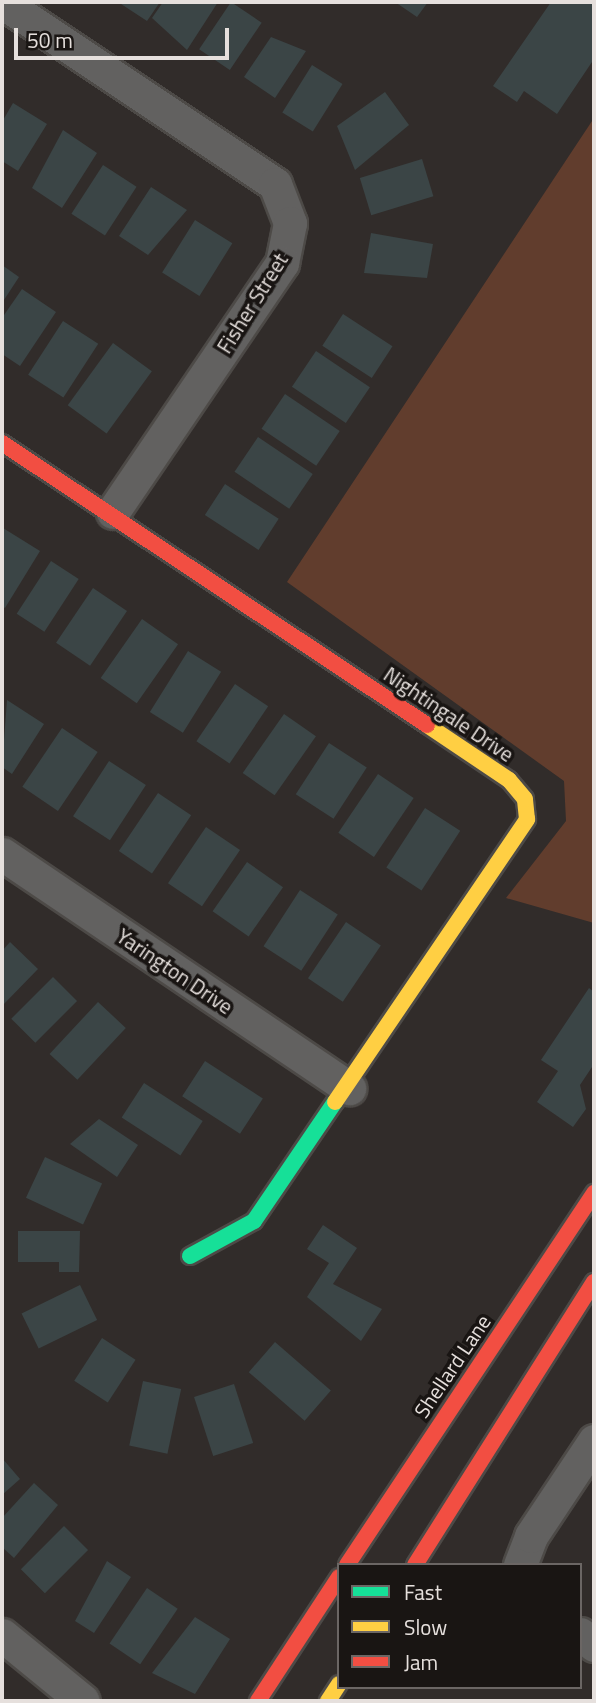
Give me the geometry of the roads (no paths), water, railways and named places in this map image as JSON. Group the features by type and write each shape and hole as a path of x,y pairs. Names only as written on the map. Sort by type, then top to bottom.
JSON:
{"street":[{"name":"Fisher Street","path":"16,6 275,184 290,223 282,263 113,512"},
{"name":"Nightingale Drive","path":"2,443 113,512 509,780 525,799 527,819 349,1088 254,1221 190,1256"},
{"name":"Yarington Drive","path":"2,854 349,1088"},
{"name":"Shellard Lane","path":"348,1563 594,1193"},
{"path":"416,1563 594,1282"},
{"path":"521,1563 531,1536 594,1441"},
{"path":"258,1701 337,1580"},
{"path":"2,1635 83,1701"}]}
